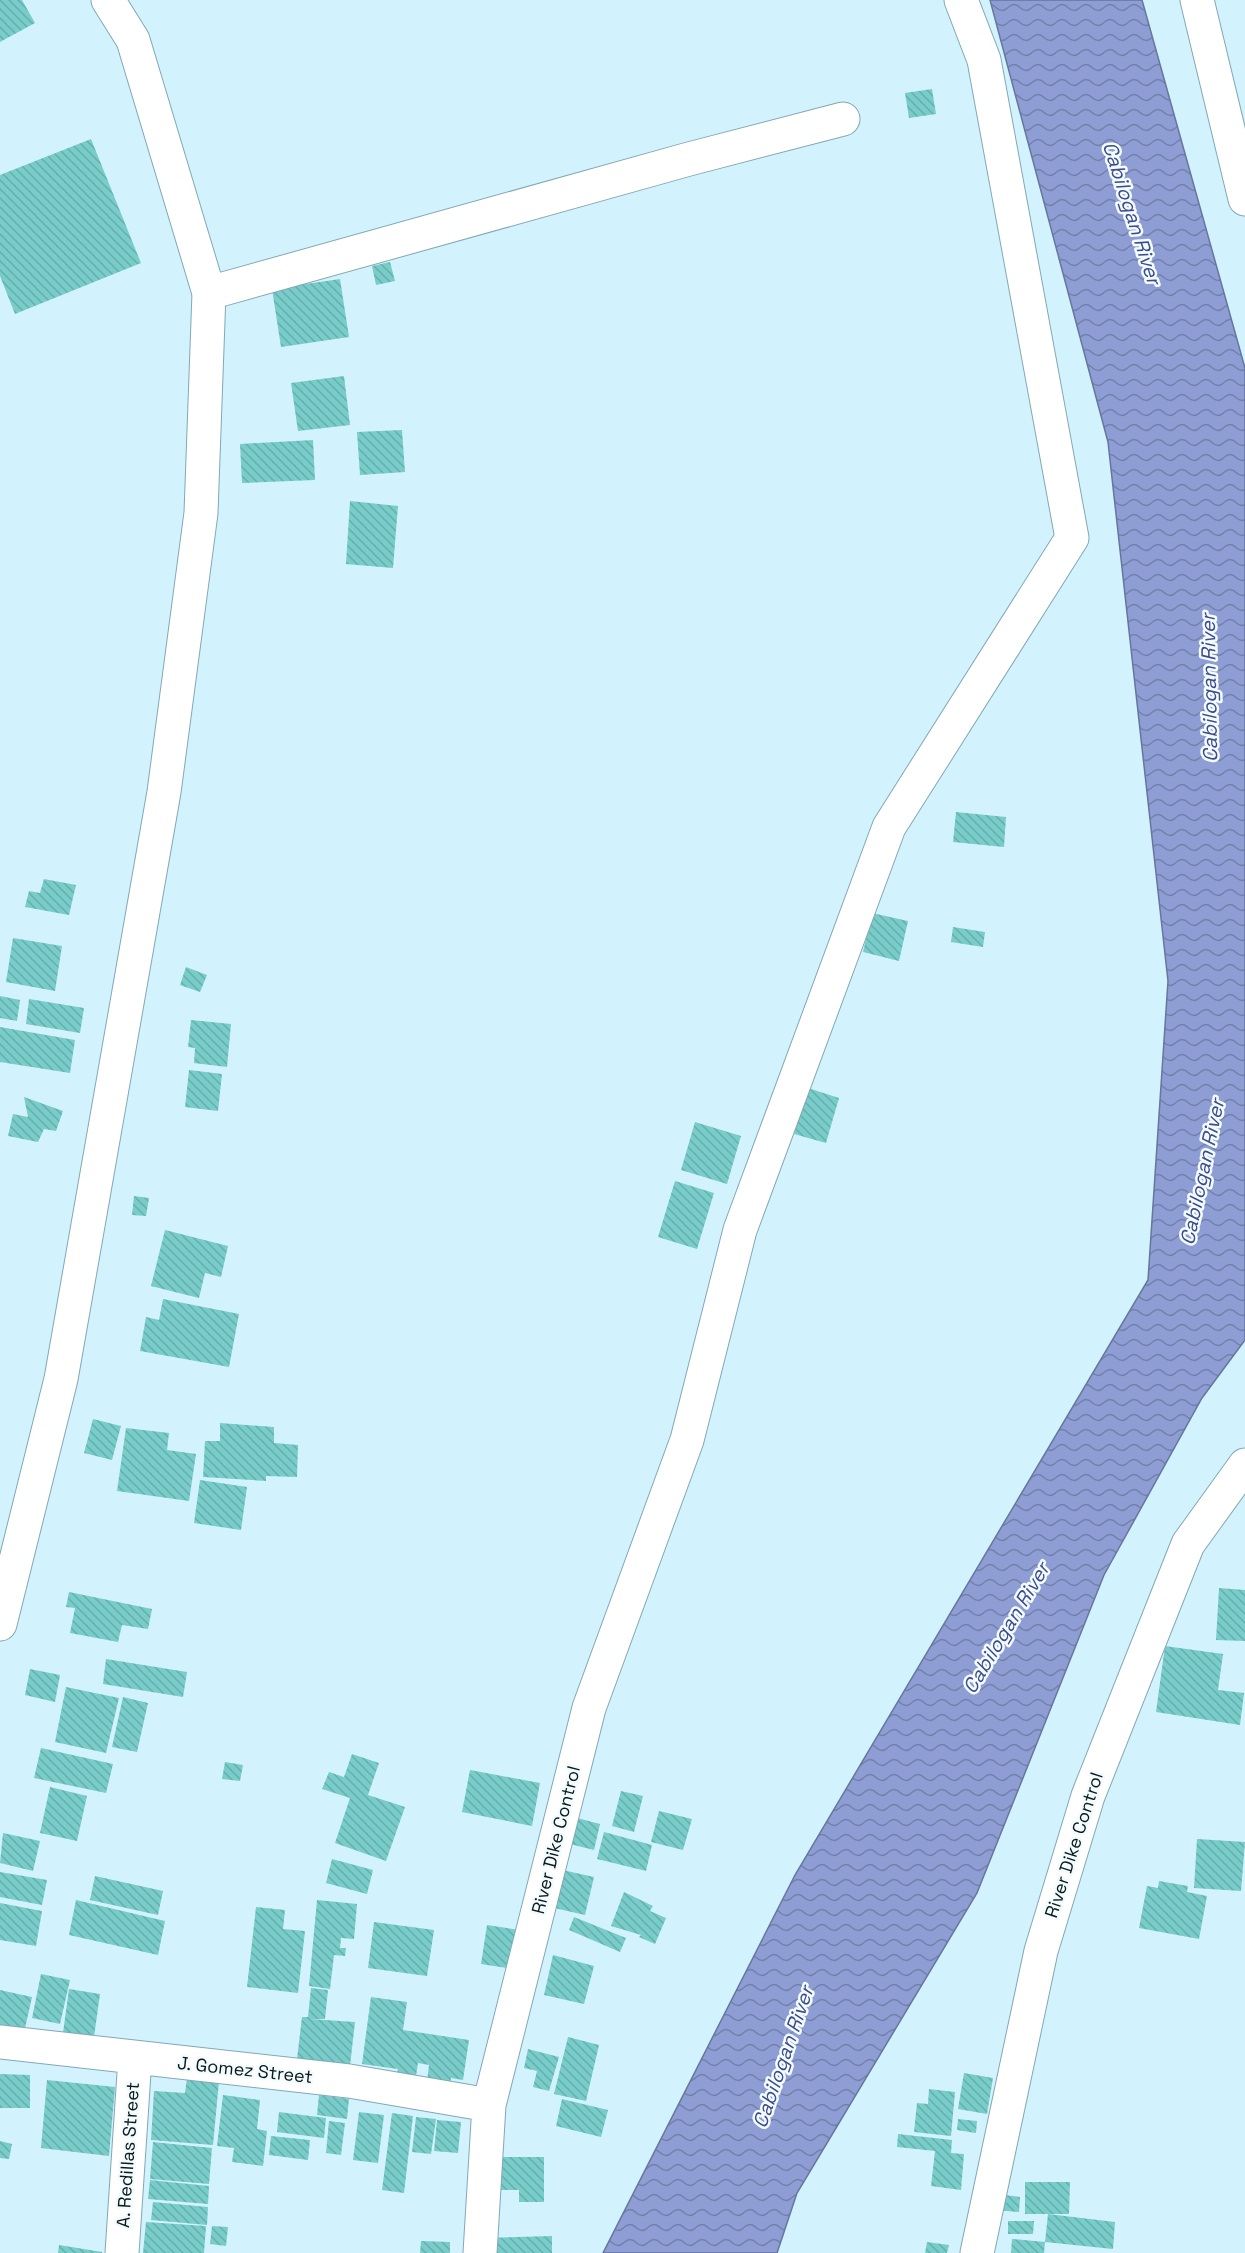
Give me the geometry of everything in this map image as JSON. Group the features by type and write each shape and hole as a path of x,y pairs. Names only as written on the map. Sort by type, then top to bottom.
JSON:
{"street":[{"path":"0,1624 61,1379 164,792 201,513 209,293 133,40 108,0"},
{"name":"River Dike Control","path":"480,2253 489,2105 589,1708 687,1440 740,1230 889,827 1072,538 984,60 961,0"},
{"path":"1197,0 1245,199"},
{"path":"209,293 689,159 843,119"},
{"name":"River Dike Control","path":"977,2253 1041,1951 1088,1796 1188,1544 1245,1465"},
{"name":"J. Gomez Street","path":"0,2042 349,2081 489,2105"},
{"name":"A. Redillas Street","path":"122,2253 135,2058"}],"water":[{"name":"Cabilogan River","path":"990,0 1142,0 1245,368 1245,1340 1202,1398 1104,1575 977,1893 797,2193 777,2253 603,2253 795,1875 1148,1280 1168,981 1108,442"}],"building":[{"path":"0,0 22,0 35,23 0,42"},
{"path":"932,89 936,114 909,118 905,93"},
{"path":"91,139 141,263 15,314 0,276 0,175"},
{"path":"390,262 395,281 376,285 372,266"},
{"path":"340,279 349,337 281,347 272,289"},
{"path":"344,376 350,425 298,431 291,383"},
{"path":"402,430 405,472 360,475 357,432"},
{"path":"313,440 315,480 242,483 240,444"},
{"path":"350,501 398,506 393,568 346,564"},
{"path":"956,812 1006,817 1004,847 953,842"},
{"path":"44,879 76,885 69,915 25,907 29,891 40,893"},
{"path":"872,913 908,921 899,961 863,952"},
{"path":"953,927 985,932 983,947 951,942"},
{"path":"13,938 62,946 55,991 6,982"},
{"path":"186,967 207,975 200,992 180,985"},
{"path":"0,996 20,1000 17,1021 0,1018"},
{"path":"29,999 84,1008 80,1033 26,1024"},
{"path":"191,1020 231,1024 227,1067 194,1063 195,1048 188,1047"},
{"path":"0,1027 75,1040 70,1073 0,1062"},
{"path":"189,1070 222,1074 218,1111 185,1107"},
{"path":"808,1088 839,1098 826,1143 794,1134"},
{"path":"24,1097 63,1111 56,1131 44,1129 38,1142 8,1136 13,1114 28,1117"},
{"path":"695,1122 741,1136 727,1184 681,1170"},
{"path":"675,1181 714,1193 697,1249 658,1237"},
{"path":"134,1196 149,1198 146,1216 132,1215"},
{"path":"165,1230 228,1246 221,1277 205,1273 199,1298 151,1286"},
{"path":"163,1299 239,1314 229,1367 140,1351 146,1317 159,1320"},
{"path":"93,1419 121,1426 112,1460 84,1453"},
{"path":"220,1423 274,1427 274,1443 298,1445 297,1477 266,1476 266,1481 203,1477 205,1441 220,1441"},
{"path":"126,1428 169,1433 167,1450 196,1454 189,1501 117,1491"},
{"path":"200,1480 247,1487 241,1530 194,1523"},
{"path":"1219,1588 1245,1590 1245,1641 1216,1640"},
{"path":"69,1592 152,1609 148,1629 122,1625 118,1642 70,1633 75,1608 66,1607"},
{"path":"1165,1646 1223,1654 1218,1690 1244,1693 1240,1725 1156,1712"},
{"path":"106,1659 187,1672 183,1697 103,1684"},
{"path":"30,1669 60,1675 55,1702 25,1695"},
{"path":"66,1687 119,1698 106,1753 55,1742"},
{"path":"123,1697 148,1703 137,1752 112,1747"},
{"path":"41,1748 113,1764 106,1793 34,1778"},
{"path":"352,1754 379,1763 368,1795 405,1807 386,1861 335,1843 350,1798 322,1789 329,1772 344,1777"},
{"path":"225,1762 243,1765 240,1781 222,1779"},
{"path":"470,1770 540,1783 532,1826 462,1812"},
{"path":"50,1787 87,1796 77,1841 40,1833"},
{"path":"621,1791 643,1796 634,1832 612,1826"},
{"path":"659,1811 692,1819 683,1850 651,1842"},
{"path":"577,1818 600,1824 594,1850 570,1844"},
{"path":"604,1832 652,1845 646,1871 597,1859"},
{"path":"3,1833 40,1841 33,1871 0,1863"},
{"path":"1197,1839 1245,1842 1241,1891 1194,1888"},
{"path":"332,1859 373,1870 367,1894 326,1883"},
{"path":"558,1869 594,1877 585,1915 550,1907"},
{"path":"0,1872 47,1880 42,1905 0,1897"},
{"path":"95,1876 163,1891 158,1915 90,1900"},
{"path":"1159,1881 1188,1886 1187,1892 1207,1896 1199,1939 1139,1928 1147,1886 1158,1888"},
{"path":"624,1892 653,1906 650,1911 666,1918 655,1944 639,1937 641,1935 611,1926"},
{"path":"76,1900 165,1921 158,1955 69,1935"},
{"path":"317,1900 357,1904 354,1939 341,1938 340,1948 346,1948 345,1956 334,1955 330,1989 309,1986"},
{"path":"0,1903 42,1911 36,1946 0,1940"},
{"path":"256,1907 285,1910 283,1929 305,1931 298,1993 247,1987"},
{"path":"574,1917 626,1938 620,1952 569,1930"},
{"path":"374,1922 434,1930 427,1976 368,1968"},
{"path":"487,1925 519,1930 513,1969 481,1964"},
{"path":"553,1955 594,1966 584,2004 544,1995"},
{"path":"41,1974 70,1980 60,2024 32,2018"},
{"path":"311,1988 328,1990 325,2019 310,2019 355,2022 350,2066 297,2059 302,2017 308,2017"},
{"path":"69,1989 100,1994 94,2037 63,2033"},
{"path":"0,1990 32,1997 24,2033 0,2028"},
{"path":"371,1997 407,2002 403,2030 469,2040 463,2080 451,2078 450,2086 427,2082 429,2065 418,2063 416,2076 397,2073 398,2069 362,2064"},
{"path":"568,2037 599,2045 586,2101 554,2094"},
{"path":"528,2049 559,2057 549,2091 533,2087 537,2071 524,2068"},
{"path":"964,2073 993,2078 987,2114 958,2109"},
{"path":"0,2074 30,2075 30,2108 0,2108"},
{"path":"187,2078 219,2081 213,2145 151,2140 154,2091 185,2093"},
{"path":"47,2080 115,2087 109,2156 41,2148"},
{"path":"929,2089 955,2092 951,2136 914,2132 917,2103 928,2104"},
{"path":"223,2095 260,2100 257,2129 267,2131 263,2166 232,2162 234,2148 217,2146"},
{"path":"319,2095 349,2099 347,2119 317,2115"},
{"path":"562,2099 608,2110 601,2137 556,2126"},
{"path":"279,2112 326,2118 324,2138 277,2132"},
{"path":"359,2112 384,2115 378,2163 353,2160"},
{"path":"392,2113 413,2116 404,2193 382,2190"},
{"path":"416,2117 436,2119 431,2154 412,2152"},
{"path":"958,2119 977,2121 976,2133 957,2130"},
{"path":"437,2120 461,2122 458,2153 434,2151"},
{"path":"329,2121 345,2123 341,2155 326,2153"},
{"path":"898,2134 952,2140 951,2153 964,2154 961,2190 931,2186 935,2151 897,2147"},
{"path":"271,2136 310,2140 308,2160 269,2155"},
{"path":"0,2141 12,2144 9,2159 0,2158"},
{"path":"153,2142 212,2148 209,2184 150,2179"},
{"path":"499,2157 544,2157 544,2202 519,2202 519,2190 500,2190"},
{"path":"150,2180 209,2186 208,2204 148,2199"},
{"path":"1025,2182 1070,2182 1069,2214 1025,2214"},
{"path":"998,2194 1020,2197 1019,2212 997,2210"},
{"path":"153,2202 208,2207 207,2225 151,2220"},
{"path":"1048,2214 1115,2222 1113,2249 1045,2242"},
{"path":"1008,2221 1034,2221 1033,2234 1008,2234"},
{"path":"146,2222 206,2226 204,2253 143,2253"},
{"path":"212,2226 228,2227 226,2246 210,2244"},
{"path":"552,2236 552,2253 488,2253 487,2238"},
{"path":"1012,2239 1045,2242 1044,2253 1011,2253"},
{"path":"421,2241 450,2242 450,2253 420,2253"},
{"path":"927,2242 949,2245 947,2253 925,2253"},
{"path":"59,2245 102,2252 102,2253 58,2253"}]}
